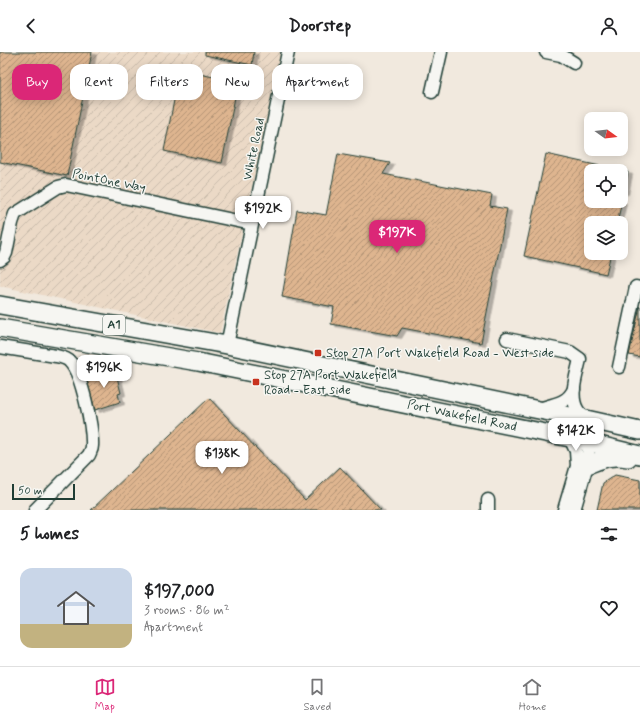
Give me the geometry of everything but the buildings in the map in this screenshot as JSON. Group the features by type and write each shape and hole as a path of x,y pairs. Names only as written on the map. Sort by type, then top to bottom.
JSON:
{"highway":[{"name":"Port Wakefield Road","path":"0,305 227,345 640,431"},
{"name":"Port Wakefield Road","path":"0,328 259,374 589,442 640,456"},
{"path":"198,362 216,353 227,345 230,356 234,361 259,374"},
{"path":"523,406 535,416 584,430 589,436 589,442"},
{"path":"587,465 614,456 640,456"}],"street":[{"name":"White Road","path":"227,345 288,52"},
{"path":"432,92 441,52"},
{"path":"546,52 561,55 574,63"},
{"name":"PointOne Way","path":"0,260 6,254 15,214 58,187 66,185 252,224"},
{"path":"619,367 636,287 640,288"},
{"path":"507,339 570,352 580,359 574,389 575,405 586,419"},
{"path":"0,347 65,358 75,368 84,393 88,410 92,447 89,455 34,510"},
{"path":"539,410 562,402 571,395 574,389"},
{"path":"564,510 577,466 576,451 570,438"},
{"path":"574,510 587,465 589,442"}],"shaded area":[{"path":"0,52 281,52 278,64 272,64 272,93 220,333 0,286"}],"place":[{"name":"Stop 27A Port Wakefield Road - West side","path":"318,353"},
{"name":"Stop 27A Port Wakefield Road - East side","path":"256,382"}]}
